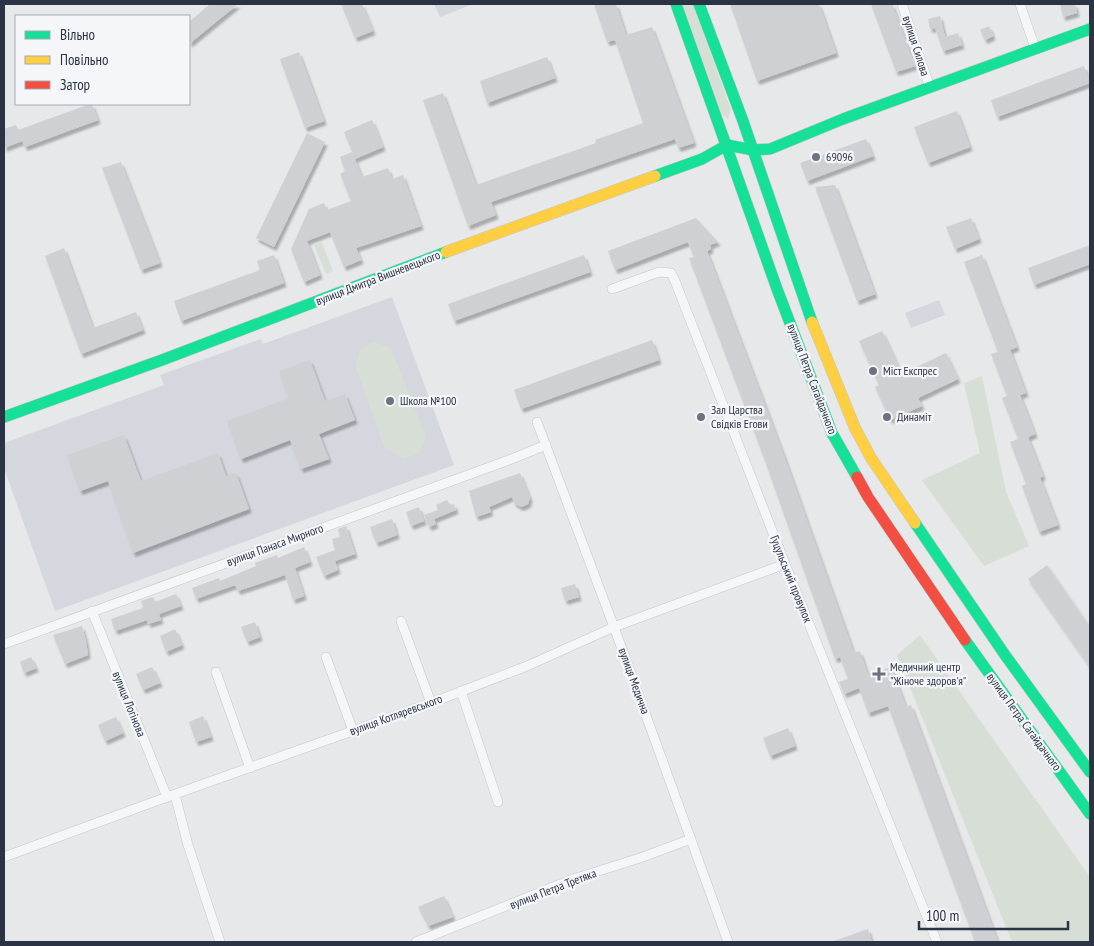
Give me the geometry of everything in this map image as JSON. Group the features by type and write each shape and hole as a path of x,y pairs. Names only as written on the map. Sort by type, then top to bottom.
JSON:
{"street":[{"name":"вулиця Петра Сагайдачного","path":"676,4 777,290 832,433 868,497 973,652 1090,814"},
{"name":"вулиця Петра Сагайдачного","path":"699,4 753,150 818,338 855,428 871,458 999,647 1090,772"},
{"name":"вулиця Силова","path":"902,4 930,88"},
{"path":"1020,4 1035,48"},
{"path":"727,145 753,150 770,149 844,119 1090,29"},
{"name":"вулиця Дмитра Вишневецького","path":"4,418 171,357 503,230 702,159 727,145"},
{"name":"Гуцульський провулок","path":"612,289 660,272 671,273 675,281 937,942"},
{"name":"вулиця Медична","path":"536,422 614,627 690,839 724,941"},
{"name":"вулиця Панаса Мирного","path":"4,644 546,445"},
{"name":"вулиця Котляревського","path":"4,857 431,703 527,666 614,627 786,564"},
{"name":"вулиця Логінова","path":"92,611 171,796 220,942"},
{"path":"401,621 431,703"},
{"path":"326,658 353,731"},
{"path":"216,672 250,768"},
{"path":"461,691 498,802"},
{"name":"вулиця Петра Третяка","path":"416,942 573,879 640,858 690,839"}],"shaded area":[{"path":"434,4 473,4 440,17"},
{"path":"682,4 693,4 731,110 728,119 722,114"},
{"path":"322,243 333,271 326,274 314,245"},
{"path":"392,297 454,465 55,611 4,468 4,443 164,385 160,375 261,339 263,344"},
{"path":"939,300 945,315 911,328 905,313"},
{"name":"Школа №100","path":"373,342 391,348 426,437 420,452 404,459 385,449 355,365 360,350"},
{"path":"982,376 1006,492 1029,546 984,566 922,480 980,453 964,383"},
{"path":"920,635 1090,877 1090,942 1012,942 897,655"}],"building":[{"path":"210,4 238,4 190,43 190,21"},
{"path":"341,4 362,4 373,31 355,38"},
{"path":"594,4 616,4 626,35 652,27 694,143 678,148 675,139 491,202 496,215 468,226 423,100 443,93 476,185 596,143 595,140 643,123 615,40 607,42"},
{"path":"730,4 819,4 836,53 757,81"},
{"path":"871,4 892,4 915,66 896,72"},
{"path":"1060,4 1075,4 1077,13 1063,17"},
{"path":"940,16 945,37 958,33 962,45 943,51 935,28 930,29 928,19"},
{"path":"989,26 993,36 985,40 980,30"},
{"path":"299,52 324,121 305,128 280,59"},
{"path":"547,57 555,78 487,103 480,81"},
{"path":"1084,66 1090,83 997,117 991,100"},
{"path":"87,105 92,105 98,120 25,147 22,141 4,148 4,129 16,125 18,130"},
{"path":"957,111 970,147 928,163 914,127"},
{"path":"372,120 383,147 355,159 344,132"},
{"path":"307,133 325,142 274,247 256,238"},
{"path":"866,139 873,156 807,181 800,163"},
{"path":"352,152 362,177 388,168 392,179 403,175 421,226 356,248 361,260 344,267 330,232 307,241 320,275 304,282 291,249 309,209 324,203 327,210 351,201 340,174 345,171 340,157"},
{"path":"121,162 160,263 141,270 102,168"},
{"path":"835,185 875,294 857,301 815,187"},
{"path":"696,218 718,242 710,245 711,249 707,251 783,453 854,653 860,651 868,675 891,667 906,707 911,705 998,942 975,942 888,706 868,713 859,688 844,694 839,682 848,679 840,657 835,659 765,461 689,258 694,257 688,242 615,270 608,251"},
{"path":"971,218 979,239 955,249 946,227"},
{"path":"1090,245 1090,264 1034,285 1028,268"},
{"path":"64,248 93,328 136,312 143,330 81,354 45,256"},
{"path":"274,255 284,283 181,321 174,301 260,270 257,261"},
{"path":"584,255 590,272 454,321 448,304"},
{"path":"982,255 1017,347 1010,350 1026,393 1020,395 1035,434 1028,437 1043,476 1040,478 1058,525 1039,532 1022,486 1026,484 1010,442 1018,439 1002,398 1007,396 991,354 998,352 964,262"},
{"path":"882,331 902,374 946,353 958,379 918,398 922,406 890,420 875,387 879,385 859,341"},
{"path":"652,340 659,360 521,409 514,390"},
{"path":"310,360 325,401 345,394 355,420 319,434 329,459 301,469 290,440 241,459 227,421 289,398 279,371"},
{"path":"124,435 141,481 218,453 226,476 236,473 249,509 133,553 108,481 80,491 67,455"},
{"path":"520,473 530,498 528,504 521,507 514,503 512,497 489,507 491,512 476,517 469,491"},
{"path":"447,500 450,505 454,504 456,510 434,519 436,524 429,527 424,515 438,510 436,505"},
{"path":"419,507 424,521 411,526 406,512"},
{"path":"392,519 397,535 376,543 370,527"},
{"path":"346,526 355,554 335,561 338,570 324,576 316,557 335,550 332,539 340,537 338,529"},
{"path":"304,547 310,562 295,568 304,596 293,600 285,575 238,591 235,585 196,599 192,588 219,578 220,581 256,566 255,563 277,555 278,558"},
{"path":"1047,565 1090,627 1090,667 1028,579"},
{"path":"575,584 579,597 565,601 561,588"},
{"path":"176,594 181,606 159,614 161,620 148,624 147,620 115,631 111,619 143,608 141,601 153,597 155,602"},
{"path":"255,622 260,637 247,642 241,627"},
{"path":"82,626 88,655 65,664 53,635"},
{"path":"175,629 182,645 166,652 160,636"},
{"path":"31,657 36,668 24,673 20,662"},
{"path":"152,667 160,683 143,690 136,674"},
{"path":"203,716 211,737 196,742 189,722"},
{"path":"116,717 123,733 105,741 98,725"},
{"path":"788,728 795,746 770,756 763,738"},
{"path":"444,896 453,917 428,926 418,907"},
{"path":"868,929 872,942 834,942 834,941"}],"traffic: fast":[{"path":"676,4 777,289 832,433 857,477"},
{"path":"699,4 743,121 812,322"},
{"path":"655,176 702,159 727,145 753,150 770,149 843,119 1090,29"},
{"path":"4,417 162,360 446,252"},
{"path":"915,523 1005,655 1090,772"},
{"path":"965,640 1090,814"}],"traffic: slow":[{"path":"446,252 655,176"},
{"path":"812,322 855,428 871,458 915,523"}],"traffic: jam":[{"path":"857,477 868,497 965,640"}],"place":[{"name":"69096","path":"816,157"},
{"name":"Міст Експрес","path":"873,371"},
{"name":"Школа №100","path":"390,401"},
{"name":"Зал Царства Свiдкiв Егови","path":"701,417"},
{"name":"Динаміт","path":"887,417"},
{"name":"Медичний центр \"Жіноче здоров'я\"","path":"879,674"}]}
